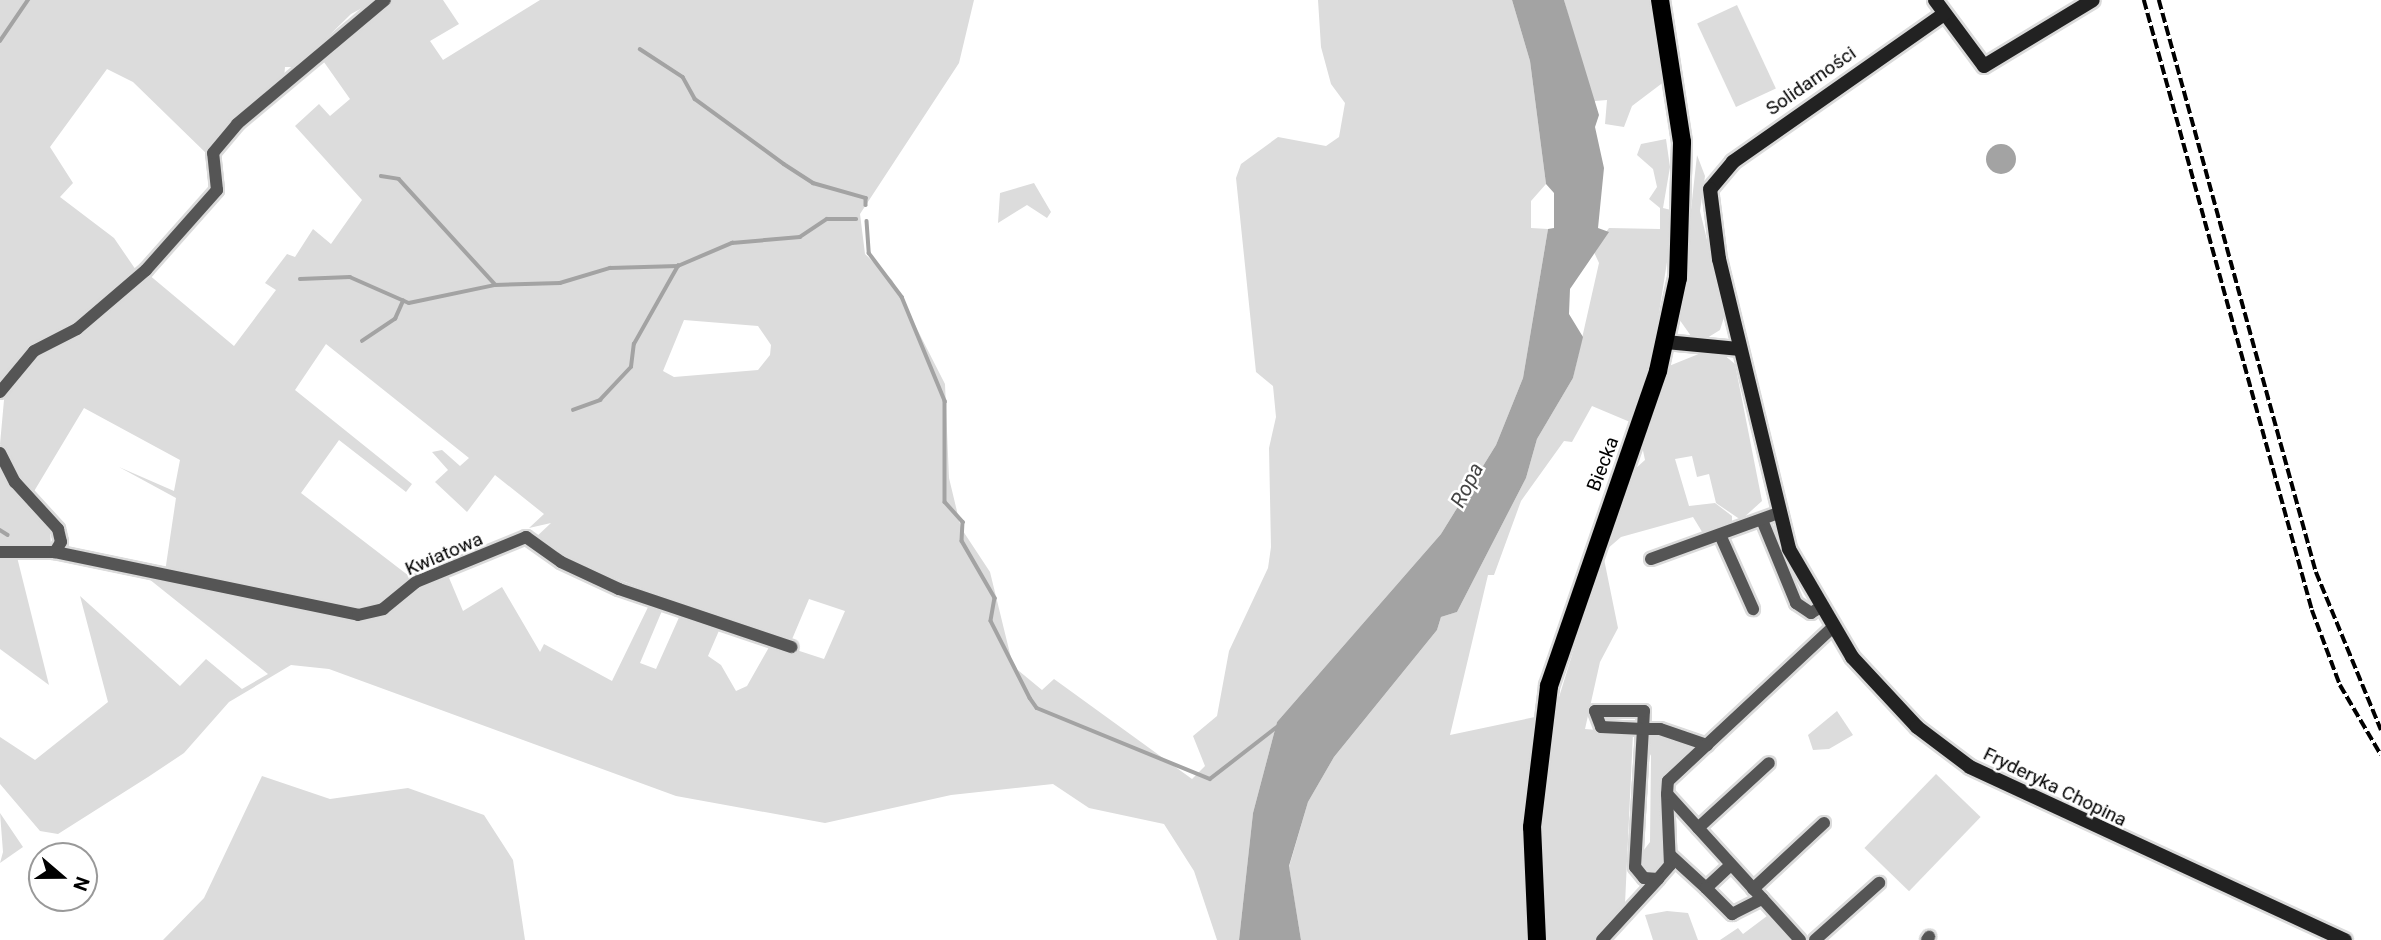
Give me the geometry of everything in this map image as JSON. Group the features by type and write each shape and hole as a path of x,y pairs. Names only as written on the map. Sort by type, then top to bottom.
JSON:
{"main road":[{"name":"Biecka","path":"1537,940 1532,827 1549,687 1665,342 1681,247 1684,165 1676,69 1660,0"}],"street":[{"path":"0,392 34,351 76,329 146,270 217,190 213,153 237,124 384,0"},
{"path":"1935,0 1976,62 1996,62 2093,0"},
{"name":"Solidarności","path":"1710,189 1733,162 1944,14"},
{"name":"Fryderyka Chopina","path":"1710,189 1710,217 1778,513 1819,608 1888,699 1970,767 2345,940"},
{"path":"1665,342 1739,348"},
{"path":"0,453 15,482 58,529 61,542 55,552"},
{"path":"1651,559 1721,537 1778,513"},
{"path":"1762,520 1796,603 1811,613 1819,608"},
{"name":"Kwiatowa","path":"0,552 55,552 358,615 383,609 416,582 526,537 561,562 619,589 791,647"},
{"path":"1721,537 1753,609"},
{"path":"1602,940 1658,879 1670,855 1668,781 1832,628"},
{"path":"1628,910 1635,867 1643,729 1707,745"},
{"path":"1698,828 1769,763"},
{"path":"1667,794 1800,940"},
{"path":"1670,855 1732,914 1741,915 1757,894 1824,823"},
{"path":"1706,888 1731,865"},
{"path":"1635,867 1644,878 1658,879"},
{"path":"1815,940 1879,883"}],"shaded area":[{"path":"0,0 377,0 351,14 297,67 285,67 284,79 209,156 133,82 107,69 50,147 73,183 60,197 114,238 138,273 81,319 41,341 0,380"},
{"path":"386,0 443,0 459,24 430,41 443,60 540,0 974,0 959,63 860,214 865,254 892,280 945,384 949,478 961,528 990,572 1013,666 1042,690 1054,679 1192,779 1205,766 1193,736 1217,716 1229,651 1268,568 1271,547 1269,448 1276,417 1273,386 1256,372 1236,178 1241,164 1278,137 1326,146 1339,137 1345,103 1331,84 1321,47 1318,0 1512,0 1530,61 1546,184 1531,201 1531,228 1548,229 1523,378 1496,445 1441,534 1277,722 1253,813 1239,940 1217,940 1194,871 1164,824 1089,808 1053,784 951,795 825,823 676,796 329,669 291,665 229,702 184,753 148,777 58,834 40,831 0,784 0,737 35,760 108,702 80,596 180,686 206,659 242,689 268,674 139,571 358,616 447,573 463,611 502,587 540,652 544,644 612,681 651,601 664,606 640,663 656,669 681,613 721,626 708,656 721,665 736,691 747,686 772,642 824,659 845,611 809,599 790,644 559,557 534,539 551,523 529,528 544,514 495,475 467,512 435,482 448,470 432,452 442,450 460,466 469,458 326,344 295,390 412,484 406,492 339,440 301,493 409,576 411,580 385,602 358,609 165,572 176,498 119,467 174,491 180,460 84,408 33,493 13,472 0,444 5,389 31,359 148,274 234,346 276,290 265,283 287,254 295,257 313,229 331,244 362,200 295,126 319,104 330,116 350,99 319,55","holes":["684,320 758,326 771,345 770,355 758,370 674,377 663,371"]},
{"path":"1512,0 1564,0 1599,115 1595,127 1604,168 1598,228 1609,232 1570,289 1569,314 1583,337 1573,378 1537,439 1526,478 1457,612 1441,617 1437,630 1334,757 1308,802 1289,866 1301,940 1239,940 1253,813 1277,722 1441,534 1496,445 1523,378 1548,229 1554,228 1554,193 1546,184 1530,61"},
{"path":"1564,0 1651,0 1669,78 1632,106 1624,127 1605,124 1607,100 1595,101 1594,111"},
{"path":"1737,5 1776,88 1736,107 1697,24"},
{"path":"1666,139 1670,167 1663,208 1675,211 1651,364 1630,422 1592,406 1572,442 1564,441 1521,501 1494,575 1488,575 1450,735 1535,717 1523,821 1528,940 1301,940 1289,867 1308,802 1334,757 1437,630 1441,617 1457,612 1526,478 1537,439 1573,378 1599,263 1593,250 1609,228 1660,229 1660,208 1649,199 1657,187 1653,169 1637,155 1641,144"},
{"path":"2001,144 2012,148 2016,159 2012,170 2001,174 1990,170 1986,159 1990,148"},
{"path":"1697,155 1705,176 1700,211 1725,314 1720,330 1707,338 1691,336 1679,319"},
{"path":"1034,183 1051,212 1047,218 1027,205 998,223 1000,193"},
{"path":"1701,353 1723,354 1735,364 1762,501 1741,520 1716,503 1709,474 1697,477 1692,456 1675,459 1689,506 1715,503 1732,516 1732,524 1704,535 1693,517 1621,537 1606,550 1635,469 1645,460 1642,446 1669,366"},
{"path":"0,463 50,524 51,548 0,547"},
{"path":"0,553 17,557 49,685 0,649"},
{"path":"1603,554 1618,628 1600,662 1585,729 1633,733 1625,904 1600,940 1545,940 1540,859 1552,720"},
{"path":"1837,711 1853,735 1829,749 1813,750 1808,735"},
{"path":"1651,732 1699,748 1666,773 1667,863 1652,875 1641,872 1640,855 1650,842 1651,756 1645,744"},
{"path":"1936,774 1981,817 1909,891 1864,848"},
{"path":"262,776 330,799 408,788 484,815 513,860 525,940 163,940 204,898"},
{"path":"0,813 23,847 0,863 3,852"},
{"path":"1667,911 1688,913 1698,940 1653,940 1645,915"},
{"path":"1771,913 1795,940 1720,940 1738,928 1743,934"}],"waterway":[{"path":"0,41 28,0"},
{"path":"640,49 683,77 695,99 784,164 813,183 866,198 866,205"},
{"path":"381,176 399,179 495,284"},
{"path":"300,279 350,277 409,303 495,285 560,283 610,268 678,266 732,243 800,237 827,219 856,219"},
{"path":"867,221 869,253 902,297 945,401 945,502 963,522 962,541 995,598 991,621 1037,708 1210,779 1277,727"},
{"path":"573,410 600,400 631,367 634,344 678,266"},
{"path":"362,341 395,319 403,301"},
{"path":"0,530 8,535"}],"railway":[{"path":"2144,0 2312,610 2340,685 2381,755"},
{"path":"2159,0 2316,572 2381,730"}],"water label":[{"name":"Ropa","path":"1467,485"}]}
